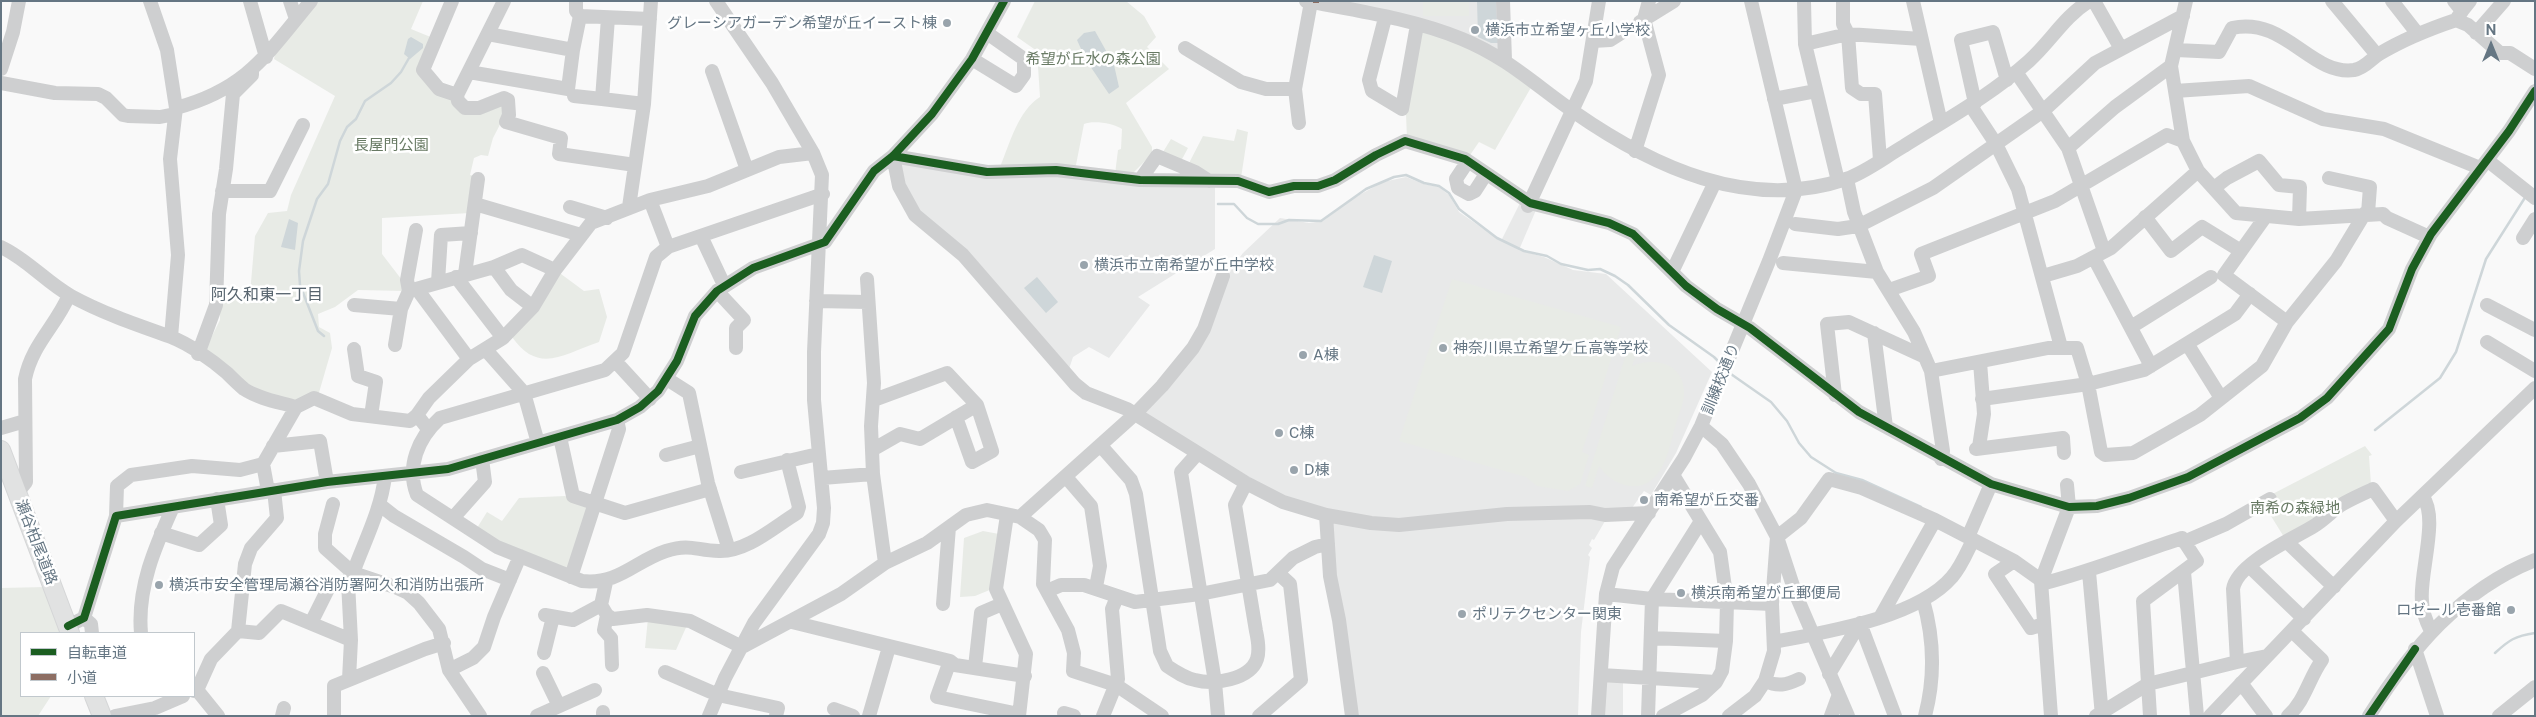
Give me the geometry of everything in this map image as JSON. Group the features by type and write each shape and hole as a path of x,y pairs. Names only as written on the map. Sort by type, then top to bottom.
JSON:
{"main road":[{"name":"瀬谷柏尾道路","path":"1,450 69,630"},
{"path":"94,697 102,716"}],"street":[{"path":"1,69 13,32 19,1"},
{"path":"150,1 167,50 176,111 170,159 178,255 171,337"},
{"path":"250,1 266,57"},
{"path":"290,1 296,19"},
{"path":"1,83 55,93 98,94 106,98 122,115 160,117 230,86 252,70 266,57 311,1"},
{"path":"452,1 423,70 439,88 457,95"},
{"path":"504,1 457,95 458,102 465,108 478,108 504,98 508,100 509,115 506,122 561,138 560,154 635,165"},
{"path":"576,1 576,11 580,16 650,19"},
{"path":"629,207 644,104 651,1"},
{"path":"709,716 742,647 764,610 819,534 823,522 824,508 814,400 816,301 823,194 822,175 813,152 772,83 716,1"},
{"path":"116,516 327,482 448,469 617,420 650,399 667,378 695,316 720,288 753,268 825,242 863,184 874,171 893,156 932,114 970,61 1004,1"},
{"path":"1503,1 1504,60"},
{"path":"1529,205 1586,81 1599,1"},
{"path":"1635,151 1658,75 1640,22 1649,1"},
{"path":"1640,22 1674,1"},
{"path":"1750,1 1796,190"},
{"path":"1804,1 1803,28 1805,44 1816,91 1842,180 1877,272 1914,332 1931,371 1942,451 1941,459"},
{"path":"1843,1 1843,24 1848,34 1852,88 1861,94 1875,94 1880,160"},
{"path":"1913,1 1941,123"},
{"path":"1299,123 1295,89 1308,2 1417,25 1462,39 1504,60 1536,82 1573,112 1635,151 1690,176 1753,191 1796,190 1842,180 1880,160 1973,104 2032,58 2071,5 2089,1"},
{"path":"2094,1 2120,47"},
{"path":"2186,1 2171,66 2183,141 2198,171 2236,213 2298,219 2383,214 2387,218 2429,237"},
{"path":"2332,1 2377,55"},
{"path":"2392,1 2417,33"},
{"path":"2476,33 2504,1"},
{"path":"2176,50 2219,52 2232,28 2250,26 2269,30 2282,36 2330,66 2354,70 2460,8 2468,25 2500,53 2510,53 2535,69"},
{"path":"468,72 568,89 580,16"},
{"path":"1795,224 1838,229 1858,226 1934,188 2043,111 2095,63 2120,47 2183,16"},
{"path":"602,99 608,18"},
{"path":"1386,18 1369,80 1372,91 1402,109 1417,25"},
{"path":"2061,347 2012,174 1973,104 1961,40 1993,32 2011,76 2043,111 2068,148 2082,185 2099,254 2151,366"},
{"path":"970,61 1016,86 1024,74 1024,59 987,33"},
{"path":"1594,41 1610,40 1622,33"},
{"path":"488,34 573,50"},
{"path":"1805,44 1848,34 1921,38"},
{"path":"1185,48 1241,82 1266,88 1295,89"},
{"path":"2068,148 2115,107 2171,66"},
{"path":"198,354 216,305 218,232 232,94 252,74 252,70"},
{"path":"712,72 747,170"},
{"path":"2175,90 2249,86 2323,119 2384,129 2484,164 2535,198"},
{"path":"1774,99 1816,91"},
{"path":"893,156 987,172 1056,170 1140,180 1238,181 1269,192 1294,186 1318,186 1335,180 1376,155 1405,141 1451,154 1468,161 1529,205 1609,223 1633,234 1704,300 1743,324 1835,395 1941,459 1991,484 2069,507 2097,506 2129,498 2188,477 2315,409 2348,376 2389,328 2412,268 2429,237 2535,92"},
{"path":"574,96 644,104"},
{"path":"222,191 270,191 303,125"},
{"path":"1889,290 1929,276 1921,254 1960,241 2055,201 2167,135 2183,141"},
{"path":"218,716 196,690 211,659 238,631 245,564 251,548 277,518 263,464 296,407 314,398 352,414 410,421 417,415 428,398 469,359 503,338 533,307 555,270 591,223 608,218 629,207 650,200 708,186 779,157 813,152"},
{"path":"893,156 899,186 915,214 963,255 1075,384 1086,393 1135,414 1197,454 1283,502 1326,515 1371,523 1399,524 1507,514 1590,512 1605,515 1649,513"},
{"path":"1140,180 1157,156 1195,172 1209,181"},
{"path":"1468,161 1456,179 1458,188 1469,194 1475,191 1486,174"},
{"path":"2214,188 2227,178 2260,161 2279,185 2300,186 2298,219"},
{"path":"2042,276 2077,266 2111,248 2198,171"},
{"path":"1931,371 2061,347 2077,348 2088,384 2101,452 2105,455 2133,453 2200,415 2262,366 2287,322 2336,261 2367,214 2370,187 2329,178"},
{"path":"478,179 470,233 460,275 503,338"},
{"path":"1672,272 1715,182"},
{"name":"訓練校通り","path":"1598,716 1606,594 1613,567 1673,475 1701,426 1796,190"},
{"path":"788,460 799,506 797,513 747,544 718,552 684,546 663,552 606,582 582,581 497,547 417,495 411,473 412,466 428,429 440,418 605,370 616,362 623,353 656,257 668,248 823,194"},
{"path":"650,200 668,248"},
{"path":"474,204 581,235"},
{"path":"570,207 608,218"},
{"path":"2266,216 2224,275 2287,322"},
{"path":"2145,217 2171,251 2202,227 2241,251"},
{"path":"2523,238 2535,219"},
{"path":"416,230 407,280 469,359"},
{"path":"438,282 442,235 470,233"},
{"path":"702,236 720,288 744,320 736,328 736,348"},
{"path":"1,246 19,257 69,295 111,315 190,345 198,354 225,371 245,389 273,401 296,407"},
{"path":"395,346 401,309 413,290 460,275 494,267 522,255 555,270"},
{"path":"1783,263 1877,272"},
{"path":"494,267 511,290 533,307"},
{"path":"950,661 937,697 1019,715 1025,676 1026,654 996,589 1014,516 1101,446 1135,414 1193,348 1204,328 1223,276"},
{"path":"2132,328 2211,277"},
{"path":"867,279 874,400 872,474 885,563"},
{"path":"1982,399 2088,384 2144,370 2188,345 2234,314 2250,294"},
{"path":"17,493 26,482 25,421 27,368 36,346 62,312 69,295"},
{"path":"816,301 868,302"},
{"path":"354,305 401,309"},
{"path":"2487,305 2535,330"},
{"path":"1835,395 1827,324 1849,322 1925,357"},
{"path":"1874,332 1886,427"},
{"path":"2486,342 2535,371"},
{"path":"2188,345 2221,398"},
{"path":"354,349 358,376 376,382 371,416"},
{"path":"486,350 524,394 538,443"},
{"path":"616,362 650,399"},
{"path":"1980,362 1984,414 1978,448 2063,438 2064,453"},
{"path":"874,400 947,373 977,405 992,451 972,462 956,417"},
{"path":"667,378 689,393 710,489 729,550"},
{"path":"2210,716 2241,682 2293,632 2396,521 2532,393"},
{"path":"872,450 900,434 920,439 977,405"},
{"path":"417,415 428,429"},
{"path":"571,577 619,429 617,420"},
{"path":"1,428 25,421"},
{"path":"1701,426 1722,444 1749,484 1777,538 1796,595 1838,697 1848,716"},
{"path":"560,437 573,496 595,504 625,513 710,489"},
{"path":"273,446 320,441 327,482"},
{"path":"666,455 700,446"},
{"path":"1101,446 1131,480 1136,494 1154,601 1160,651 1167,666 1195,680 1215,682 1241,675 1251,668 1257,660 1258,648 1235,504 1246,483"},
{"path":"741,472 818,454"},
{"path":"1197,454 1181,472 1215,682 1218,716"},
{"path":"453,518 485,482 482,460"},
{"path":"69,630 84,618 116,516 117,486 131,475 192,466 240,470 263,464"},
{"path":"822,478 872,474"},
{"path":"1663,716 1702,695 1716,682 1722,671 1726,641 1727,602 1720,552 1673,475"},
{"path":"349,680 351,640 348,582 380,505 379,497 384,488 385,476"},
{"path":"1066,476 1091,506 1100,566 1096,587"},
{"path":"1738,714 1755,696 1764,681 1774,651 1772,604 1777,538 1801,518 1829,479 1862,488 1935,520 2014,561 2045,584 2089,572 2141,551 2182,538 2197,561 2143,601 2150,716"},
{"path":"1774,642 1860,623 1923,600 1952,577 1971,538 1991,484"},
{"path":"2051,716 2041,581 2069,507 2067,485"},
{"path":"2237,662 2233,589 2234,582 2250,567 2268,552 2316,525 2341,505 2373,489 2396,521"},
{"path":"2423,497 2426,502 2429,532 2421,600 2425,619 2431,631"},
{"path":"161,533 199,545 221,525 218,499"},
{"path":"2184,542 2226,524 2270,499"},
{"path":"333,504 324,534 325,548 352,572 408,593 431,617 439,629 444,643 449,670 480,716"},
{"path":"380,505 394,516 464,556 482,570 510,580"},
{"path":"141,632 141,603 147,572 173,506"},
{"path":"742,647 792,622 841,594 885,563 926,543 966,515 978,510 987,510 1014,516 1039,530 1045,540 1042,573 1047,591 1068,630 1074,653 1073,671 1116,685 1162,716"},
{"path":"1326,515 1330,576 1339,620 1352,716"},
{"path":"1881,616 1935,520"},
{"path":"1648,716 1652,599 1701,521"},
{"path":"943,604 949,527"},
{"path":"2287,542 2334,587"},
{"path":"1047,591 1071,584 1096,587 1116,597 1135,602 1200,594 1270,580 1293,558 1315,547 1328,544"},
{"path":"449,670 473,658 484,647 494,617 520,556"},
{"path":"2369,716 2415,649 2431,631 2481,588 2509,571 2535,560"},
{"path":"2014,561 1995,574 2031,628 2044,624"},
{"path":"2250,567 2304,619"},
{"path":"2089,572 2100,715 2148,684 2267,656"},
{"path":"2184,572 2197,716"},
{"path":"1259,716 1301,680 1290,584 1278,573"},
{"path":"606,582 604,630 611,638 612,666"},
{"path":"311,623 330,585"},
{"path":"1606,594 1652,599 1772,604"},
{"path":"1103,716 1118,679 1112,609 1116,597"},
{"path":"1923,600 1930,625 1933,661 1925,716"},
{"path":"975,667 981,613 1002,604"},
{"path":"604,610 612,619 647,615 690,620 742,647"},
{"path":"544,653 549,616 573,620 604,610"},
{"path":"238,631 259,633 281,611 351,640"},
{"path":"84,618 91,624 92,632"},
{"path":"792,622 889,648 950,661 955,665 1025,676"},
{"path":"1829,674 1860,623"},
{"path":"1860,623 1895,716"},
{"path":"2288,716 2299,706 2314,672 2322,660 2293,632"},
{"path":"1651,638 1726,641"},
{"path":"334,716 334,686 444,643"},
{"path":"869,716 889,648"},
{"path":"2415,649 2437,716"},
{"path":"665,672 718,695 778,708 776,716"},
{"path":"543,673 559,706"},
{"path":"1601,675 1716,682"},
{"path":"1764,681 1785,686 1798,679"},
{"path":"2241,682 2266,716"},
{"path":"2499,716 2535,686"},
{"path":"537,716 595,690"},
{"path":"115,716 155,706 180,697"},
{"path":"1830,716 1838,697"},
{"path":"834,709 852,716"}],"shaded area":[{"name":"横浜市立希望ヶ丘小学校","path":"1329,1 1500,1 1502,50 1497,52"},
{"path":"1477,1 1496,1 1498,43 1491,43 1478,37"},
{"path":"1095,31 1114,65 1119,87 1109,94 1086,60 1077,40 1084,33"},
{"path":"411,37 423,44 423,48 410,59 404,54 408,39"},
{"name":"横浜市立南希望が丘中学校","path":"904,162 1215,187 1215,249 1138,297 1150,305 1109,358 1089,347 1073,357 1069,369 908,200 900,166"},
{"name":"神奈川県立希望ケ丘高等学校","path":"1406,177 1439,187 1449,195 1459,212 1501,241 1520,203 1536,210 1519,250 1544,257 1573,270 1606,274 1712,372 1676,453 1651,495 1644,491 1632,508 1401,521 1368,519 1288,500 1141,413 1202,345 1225,277 1243,253 1280,218 1309,223 1323,221 1352,199 1383,182"},
{"path":"289,219 298,223 295,250 281,247"},
{"path":"1374,255 1392,261 1382,293 1363,287"},
{"path":"1037,277 1058,302 1046,313 1024,288"},
{"name":"ポリテクセンター関東","path":"1590,515 1605,521 1589,545 1592,548 1588,555 1590,557 1581,632 1578,716 1359,716 1347,659 1334,577 1331,523 1334,519 1368,526"},
{"path":"1623,678 1623,716 1603,716 1604,679"}],"green space":[{"name":"長屋門公園","path":"317,1 423,1 411,29 433,38 419,71 457,104 501,101 506,113 493,138 488,156 481,155 474,158 470,175 473,176 470,213 382,218 382,254 405,284 405,291 358,290 335,307 318,314 319,327 330,333 332,348 318,396 295,402 268,397 203,354 220,320 220,296 250,294 255,236 268,213 287,211 291,195 335,96 274,59 275,54"},
{"name":"希望が丘水の森公園","path":"1035,1 1126,1 1144,16 1156,37 1147,47 1169,69 1126,103 1152,147 1152,154 1131,175 1115,174 1118,150 1121,149 1122,129 1114,125 1098,122 1084,124 1075,170 1000,167 1020,119 1032,103 1040,97 1037,51 1017,37"},
{"path":"1423,1 1469,1 1469,16 1423,16"},
{"path":"1420,30 1461,43 1533,84 1495,150 1479,142 1468,158 1407,139 1406,114"},
{"path":"1237,129 1248,132 1241,178 1205,177 1188,165 1203,136 1234,141"},
{"path":"1171,139 1188,148 1181,161 1163,152"},
{"path":"557,271 584,291 599,289 607,317 599,342 563,356 542,358 532,356 522,349 512,337"},
{"path":"1452,279 1621,327 1582,452 1589,455 1580,484 1568,491 1537,486 1526,477 1399,441"},
{"path":"1630,341 1639,344 1632,366 1640,363 1657,362 1665,364 1678,373 1684,390 1682,404 1665,460 1653,478 1646,484 1637,486 1620,484 1599,466 1592,488 1585,486"},
{"name":"南希の森緑地","path":"2365,446 2372,455 2369,456 2371,485 2284,537 2261,500"},
{"path":"565,496 586,505 588,510 568,571 498,542 477,528 487,512 502,521 519,498"},
{"path":"983,531 999,534 992,589 975,596 960,597 964,538"},
{"path":"46,587 62,632 20,632 20,697 50,697 38,716 1,716 1,588"},
{"path":"648,618 688,623 676,650 645,648"}],"waterway":[{"path":"324,336 318,331 300,285 299,271 303,241 317,199 328,184 340,141 347,127 356,119 365,101 391,83 401,72 409,58"},
{"path":"1218,204 1234,204 1247,218 1258,224 1278,224 1289,220 1321,221 1366,189 1394,177 1406,175 1424,183 1439,186 1449,193 1459,209 1497,238 1524,251 1547,256 1561,264 1588,270 1600,269 1615,276 1628,285 1669,325 1721,364"},
{"path":"2375,430 2440,378 2456,352 2486,259 2526,196"},
{"path":"1728,372 1771,402 1787,421 1799,443 1811,457 1836,473 1862,480 1921,507"},
{"path":"2495,653 2513,639 2535,633"}],"cycle path":[{"path":"68,626 84,618 116,516 327,482 448,469 617,420 640,407 658,391 677,361 695,316 717,291 753,268 825,242 874,171 893,156 932,114 972,59 1004,1"},
{"path":"893,156 987,172 1056,170 1140,180 1238,181 1269,192 1294,186 1318,186 1335,180 1376,155 1405,141 1465,159 1530,203 1609,223 1633,234 1686,286 1717,309 1750,328 1859,412 1991,484 2069,507 2097,506 2129,498 2188,477 2300,418 2327,398 2389,329 2412,269 2431,234 2509,131 2535,91"},
{"path":"2369,716 2415,649"}],"place":[{"name":"グレーシアガーデン希望が丘イースト棟","path":"947,23"},
{"name":"横浜市立希望ヶ丘小学校","path":"1475,30"},
{"name":"横浜市立南希望が丘中学校","path":"1084,265"},
{"name":"神奈川県立希望ケ丘高等学校","path":"1443,348"},
{"name":"A棟","path":"1303,355"},
{"name":"C棟","path":"1279,433"},
{"name":"D棟","path":"1294,470"},
{"name":"南希望が丘交番","path":"1644,500"},
{"name":"横浜市安全管理局瀬谷消防署阿久和消防出張所","path":"159,585"},
{"name":"横浜南希望が丘郵便局","path":"1681,593"},
{"name":"ロゼール壱番館","path":"2511,610"},
{"name":"ポリテクセンター関東","path":"1462,614"}],"district":[{"name":"阿久和東一丁目","path":"267,295"}]}
